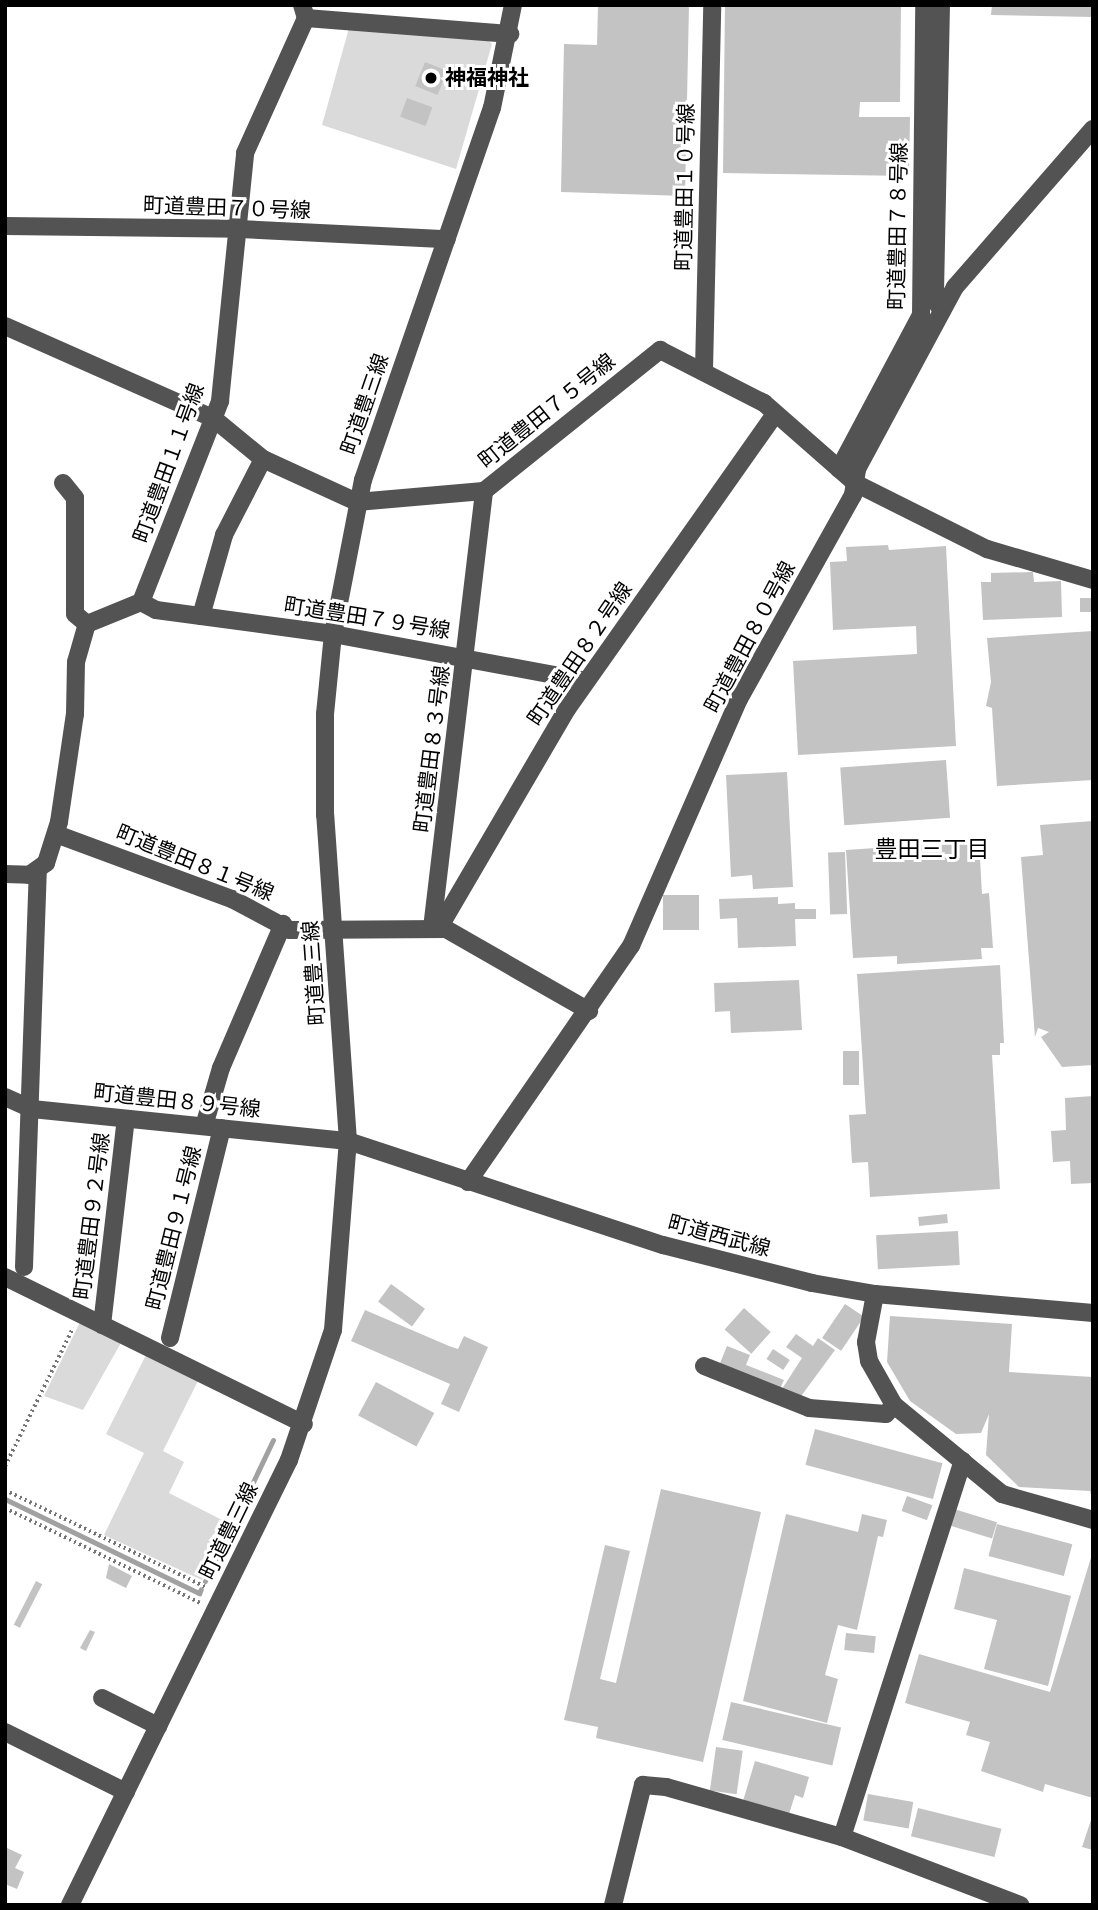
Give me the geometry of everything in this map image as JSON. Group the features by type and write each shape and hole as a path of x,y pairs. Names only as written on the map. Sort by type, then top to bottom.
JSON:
{"street":[{"name":"町道豊三線","path":"70,1905 304,1424 333,1330 348,1141 324,761 332,634 358,502 492,108 510,34 513,5"},
{"name":"町道豊田１０号線","path":"704,370 712,5"},
{"name":"町道豊田７８号線","path":"839,469 921,315 924,5"},
{"path":"941,5 935,300 942,311"},
{"path":"304,12 510,34"},
{"name":"町道豊田１１号線","path":"141,603 220,401 247,147 304,12"},
{"name":"町道豊田８０号線","path":"468,1182 589,1011 631,946 739,699 853,495 857,468 955,287 1093,130"},
{"name":"町道豊田７０号線","path":"5,226 239,229 447,239"},
{"name":"町道豊田７５号線","path":"5,326 213,418 263,458 358,502 484,491 660,350 704,370 764,403 855,482 987,549 1093,580"},
{"name":"町道豊田８２号線","path":"435,928 586,681 775,414"},
{"path":"201,616 224,535 263,458"},
{"path":"63,483 75,498 75,614 86,624"},
{"name":"町道豊田８３号線","path":"435,928 484,491"},
{"path":"86,624 141,603"},
{"name":"町道豊田７９号線","path":"141,603 156,610 332,634 586,681"},
{"path":"24,1266 32,1109 38,871 56,834 72,741 76,662 86,624"},
{"name":"町道豊田８１号線","path":"56,834 232,899 290,930 334,932 435,928"},
{"path":"5,874 38,871"},
{"path":"204,1126 221,1069 283,924"},
{"path":"435,928 589,1011"},
{"name":"町道豊田８９号線","path":"5,1097 32,1109 348,1141"},
{"name":"町道豊田９２号線","path":"102,1321 126,1119"},
{"name":"町道豊田９１号線","path":"170,1339 222,1128"},
{"name":"町道西武線","path":"348,1141 663,1245 758,1271 875,1294 1093,1313"},
{"path":"5,1277 80,1314 102,1321 304,1424"},
{"path":"875,1294 866,1342 869,1361 894,1405 1002,1493 1093,1520"},
{"path":"705,1366 809,1408 886,1414 894,1405"},
{"path":"842,1837 963,1461"},
{"path":"102,1698 158,1726"},
{"path":"5,1732 126,1792"},
{"path":"613,1905 643,1786 666,1787 842,1837 1020,1905"}],"path":[{"path":"5,1466 80,1314"},
{"path":"5,1490 219,1603"},
{"path":"5,1508 219,1603"}],"shaded area":[{"path":"349,28 486,38 492,44 456,169 322,125"},
{"path":"81,1320 122,1341 83,1410 44,1396"},
{"path":"147,1353 199,1379 163,1451 184,1462 169,1493 230,1524 202,1580 104,1535 144,1453 106,1434"}],"building":[{"path":"598,5 689,5 685,196 561,192 564,44 597,45"},
{"path":"725,5 901,5 900,102 860,102 859,117 910,117 909,176 723,173"},
{"path":"992,5 1093,5 1093,17 991,15"},
{"name":"神福神社","path":"425,62 447,71 438,95 415,86"},
{"path":"407,98 432,107 426,126 400,117"},
{"path":"888,545 889,550 946,546 956,746 798,755 793,661 917,654 916,626 833,630 830,562 847,561 846,547"},
{"path":"1033,572 1034,582 1061,581 1062,617 983,620 981,582 991,582 991,573"},
{"path":"1080,598 1093,598 1093,612 1080,612"},
{"path":"1093,631 1093,780 997,786 992,708 986,706 991,682 987,638"},
{"path":"946,760 950,818 844,825 840,767"},
{"path":"787,772 793,887 753,889 752,875 731,877 726,775"},
{"path":"1093,821 1093,1065 1062,1067 1041,1037 1049,1032 1038,1028 1035,1037 1021,857 1043,855 1040,825"},
{"path":"979,841 982,894 989,893 993,948 981,948 982,959 897,964 897,956 853,958 846,850"},
{"path":"845,852 847,914 830,915 828,853"},
{"path":"663,895 699,895 699,930 663,930"},
{"path":"778,897 778,904 795,903 795,909 816,909 816,919 795,919 796,946 738,948 737,918 720,919 719,899"},
{"path":"1000,965 1004,1043 1000,1043 1000,1055 992,1055 1000,1189 870,1197 868,1162 852,1163 849,1115 866,1114 857,974"},
{"path":"799,980 802,1030 731,1033 730,1011 715,1012 714,983"},
{"path":"843,1051 859,1051 859,1085 843,1085"},
{"path":"1093,1096 1093,1183 1071,1184 1070,1161 1053,1162 1051,1131 1066,1130 1065,1098"},
{"path":"947,1214 948,1223 919,1226 918,1217"},
{"path":"958,1231 960,1265 878,1269 876,1235"},
{"path":"391,1284 425,1309 412,1326 378,1302"},
{"path":"845,1304 864,1317 841,1351 822,1338"},
{"path":"744,1308 771,1332 751,1354 725,1330"},
{"path":"365,1310 458,1349 464,1336 488,1347 459,1412 441,1404 450,1384 351,1341"},
{"path":"890,1316 1012,1324 1009,1372 1093,1377 1093,1500 1090,1491 1019,1487 986,1455 989,1414 981,1433 956,1434 910,1401 887,1362"},
{"path":"796,1334 813,1346 818,1338 835,1350 796,1403 780,1392 802,1358 786,1347"},
{"path":"727,1346 750,1355 746,1365 784,1380 778,1393 718,1368"},
{"path":"773,1349 790,1360 783,1370 766,1359"},
{"path":"376,1382 434,1413 416,1447 358,1416"},
{"path":"815,1429 943,1463 933,1499 805,1465"},
{"path":"661,1489 761,1512 703,1762 596,1738 598,1727 564,1720 605,1545 630,1551 600,1679 616,1683"},
{"path":"907,1496 932,1505 927,1520 902,1511"},
{"path":"954,1509 997,1522 992,1538 949,1525"},
{"path":"786,1514 858,1532 862,1514 887,1520 883,1537 878,1536 857,1630 838,1625 825,1675 838,1679 827,1723 743,1701"},
{"path":"997,1524 1072,1544 1064,1576 988,1556"},
{"path":"1093,1551 1093,1798 1045,1784 1043,1792 981,1771 990,1742 966,1735 970,1722 905,1703 919,1654 1050,1692"},
{"path":"109,1564 132,1576 126,1588 106,1578"},
{"path":"964,1568 1071,1596 1048,1686 984,1669 997,1620 954,1609"},
{"path":"36,1581 42,1584 20,1628 14,1625"},
{"path":"90,1630 95,1632 86,1651 80,1648"},
{"path":"846,1633 876,1636 874,1653 844,1650"},
{"path":"731,1702 841,1727 832,1765 722,1740"},
{"path":"716,1747 743,1751 737,1794 710,1791"},
{"path":"755,1761 809,1777 803,1798 795,1795 789,1814 743,1801"},
{"path":"868,1794 913,1802 909,1829 863,1821"},
{"path":"918,1808 1001,1829 994,1857 911,1836"},
{"path":"1093,1817 1093,1850 1082,1847"},
{"path":"5,1847 22,1855 15,1868 24,1872 17,1889 5,1884"}],"waterway":[{"path":"242,1505 273,1440"},
{"path":"5,1499 199,1593 201,1589"},
{"path":"205,1581 232,1525"}],"place":[{"name":"神福神社","path":"431,78"}],"district":[{"name":"豊田三丁目","path":"932,849"}]}
